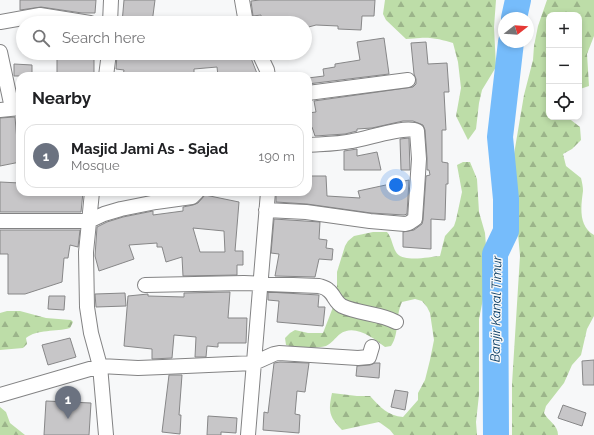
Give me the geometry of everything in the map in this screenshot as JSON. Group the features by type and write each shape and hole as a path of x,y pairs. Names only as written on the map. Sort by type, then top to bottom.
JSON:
{"street":[{"path":"110,16 111,0"},
{"path":"242,0 245,16"},
{"path":"34,16 46,16"},
{"path":"0,22 16,19"},
{"path":"0,52 11,108"},
{"path":"107,72 108,60"},
{"path":"262,60 267,72"},
{"path":"312,92 408,80"},
{"path":"266,210 306,212 370,221 406,224 415,219 419,159 417,131 414,129 405,129 352,141 312,145"},
{"path":"92,196 86,252 87,307 90,333 100,366 106,435"},
{"path":"0,221 89,221 104,214 121,209 193,196"},
{"path":"248,435 259,284 268,196"},
{"path":"145,285 244,283 319,286 328,289 340,305 353,310 388,318 396,322"},
{"path":"0,395 100,366 138,368 254,363 279,353 358,358 369,356 372,347"}],"green space":[{"path":"385,0 496,0 494,27 496,67 482,90 476,129 468,140 456,116 461,88 458,62 453,43 428,38 406,39 386,20 383,14"},
{"path":"547,0 594,0 594,36 587,54 589,86 582,88 582,12 546,12 546,120 571,120 580,127 581,140 572,149 563,154 566,166 581,178 583,189 581,209 583,221 585,226 594,235 594,316 587,329 581,355 572,365 564,383 546,406 544,413 555,426 558,435 512,435 512,384 520,256 512,166 524,95 533,60 538,26"},
{"path":"463,162 470,162 477,179 479,212 485,233 486,246 487,279 479,319 479,395 476,422 477,435 394,435 379,422 342,430 332,417 330,405 332,393 370,396 389,413 403,417 418,400 418,393 425,380 434,340 430,313 427,307 422,301 415,299 402,302 396,336 391,346 385,347 364,333 351,330 340,334 326,346 317,348 286,345 285,338 295,330 308,333 323,333 335,302 337,272 345,246 354,236 373,232 387,232 396,252 399,255 410,258 440,256 445,236 454,226 456,220 462,192 457,165"},
{"path":"7,311 20,311 46,318 71,320 73,322 70,328 30,335 26,338 27,344 23,348 0,350 0,313"},
{"path":"0,407 6,412 10,423 25,435 0,435"}],"building":[{"path":"20,0 96,0 95,13 82,13 41,7 20,10"},
{"path":"124,0 155,0 153,16 123,16"},
{"path":"375,0 374,16 362,16 361,30 338,29 338,26 312,26 312,16 253,16 251,1"},
{"path":"384,38 389,74 312,84 312,78 324,76 323,69 335,67 335,64 360,60 357,42"},
{"path":"426,42 428,64 447,63 449,92 444,92 446,130 442,130 442,162 448,163 445,220 431,219 431,249 403,247 403,232 414,230 422,224 423,220 426,176 430,175 429,170 427,170 425,130 423,125 413,121 403,121 372,128 357,129 357,131 345,134 315,136 312,127 312,112 316,112 314,101 413,87 416,84 416,79 414,74 411,43"},
{"path":"57,60 94,60 94,72 57,72"},
{"path":"117,60 252,60 256,72 218,72 217,67 194,69 194,72 124,72 124,70 116,69"},
{"path":"14,64 32,65 32,72 16,72 16,76 14,76"},
{"path":"15,117 16,163 0,166 0,118"},
{"path":"409,138 410,170 401,170 400,139"},
{"path":"357,149 357,156 377,152 381,170 344,170 344,151"},
{"path":"312,176 326,176 327,196 360,198 358,191 409,180 407,214 404,215 371,213 307,204 276,202 276,196 312,196"},
{"path":"0,182 16,183 16,196 83,196 81,212 0,212"},
{"path":"204,196 239,202 235,251 243,251 243,265 237,265 237,275 183,276 182,257 166,262 162,247 157,247 157,243 129,245 134,259 99,271 95,256 97,227 123,217 153,211 153,215 183,211 183,207 198,203","holes":["193,228 224,231 225,252 200,252"]},
{"path":"274,219 320,222 319,239 327,240 326,248 333,249 332,260 319,259 315,277 275,276 279,254 271,253"},
{"path":"0,230 80,230 78,247 70,245 68,258 64,258 62,282 25,294 8,294 8,254 0,254"},
{"path":"230,292 228,318 247,318 246,343 218,343 218,347 207,346 206,357 195,357 196,337 174,335 172,358 152,359 152,349 124,346 128,296 148,294 148,296 184,297 184,293"},
{"path":"268,292 319,295 318,307 325,307 323,326 277,322 279,301 268,300"},
{"path":"125,293 126,306 96,307 95,294"},
{"path":"49,296 65,296 64,310 48,309"},
{"path":"70,338 76,357 48,365 42,345"},
{"path":"594,360 594,385 583,385 582,361"},
{"path":"274,363 309,363 305,392 297,391 295,414 300,415 299,433 263,430 264,412 268,413"},
{"path":"380,363 379,378 356,376 357,366"},
{"path":"169,375 182,375 179,415 181,415 180,434 162,432"},
{"path":"395,390 408,392 405,410 391,407"},
{"path":"46,401 91,403 89,435 44,435"},
{"path":"563,405 586,413 582,426 558,418"},
{"path":"208,416 237,418 236,433 221,432 221,435 207,435"}],"waterway":[{"name":"Banjir Kanal Timur","path":"515,12 518,0"},
{"name":"Banjir Kanal Timur","path":"496,435 495,254 506,231 506,199 500,137 510,48"}],"place":[{"name":"Masjid Jami As - Sajad","path":"68,419"}]}
